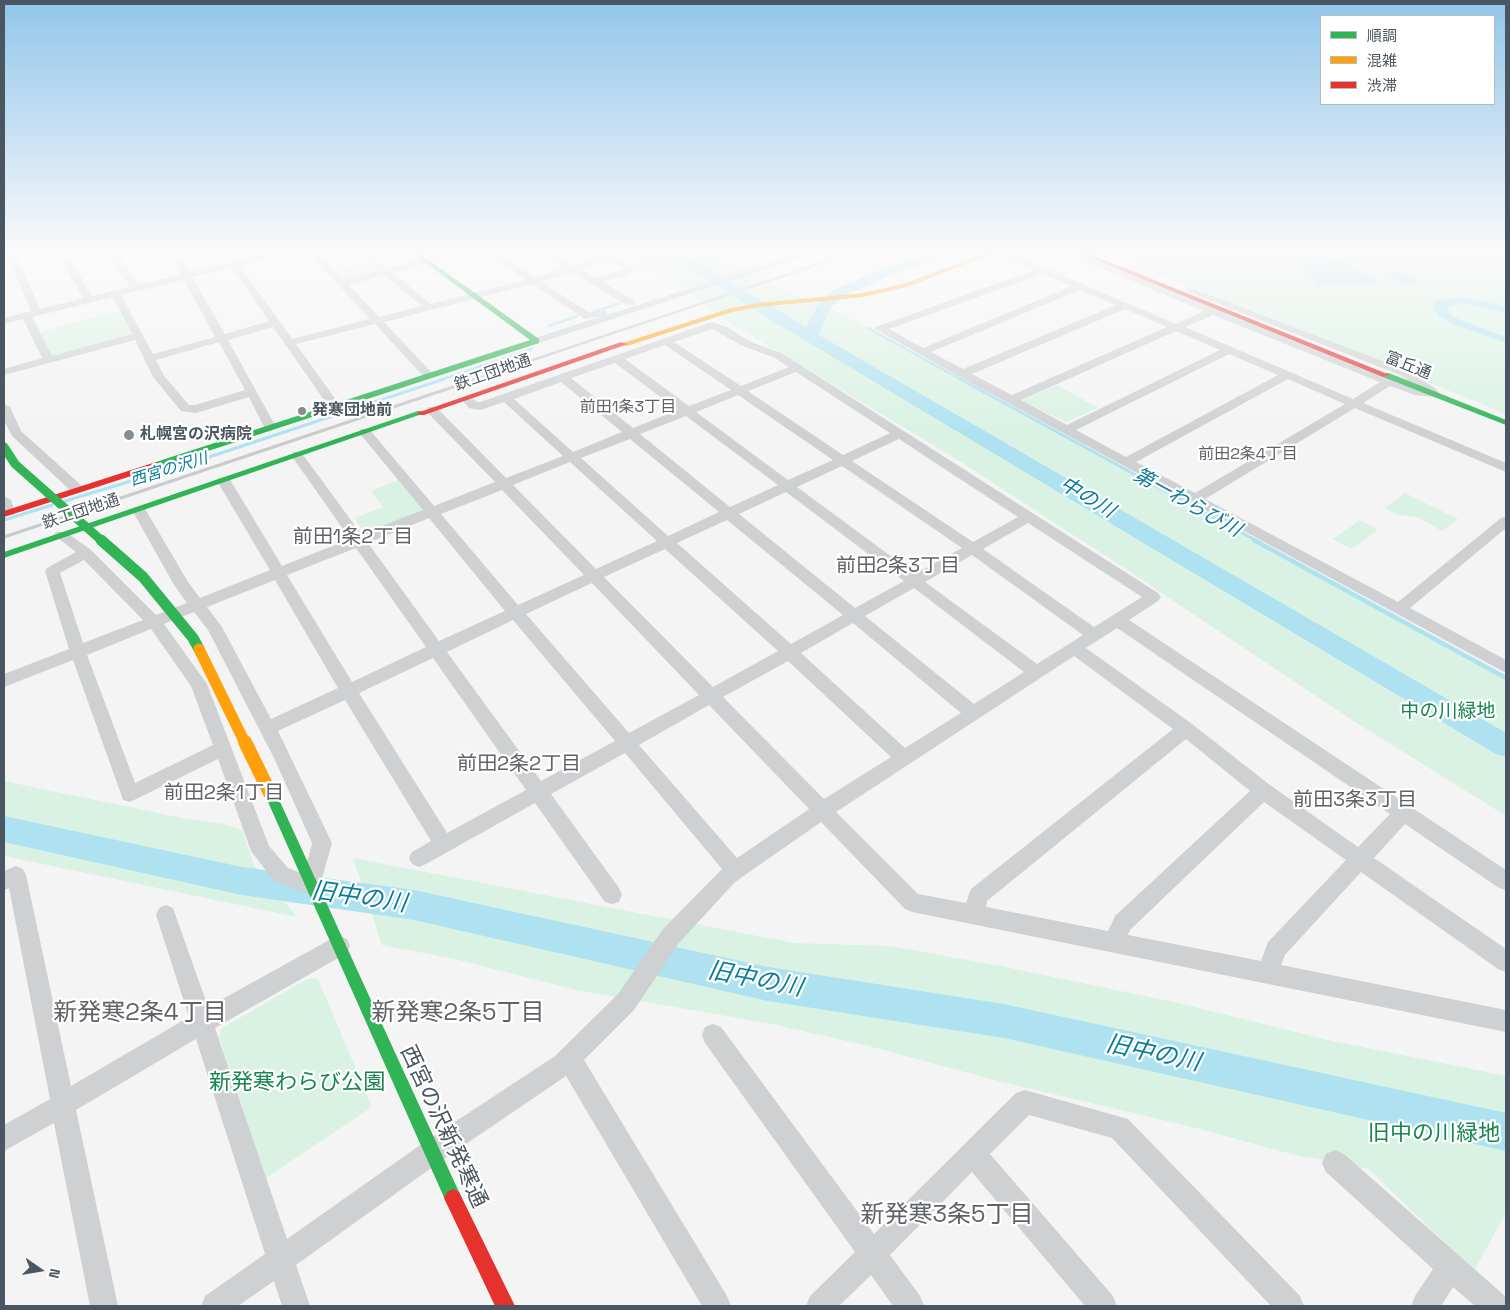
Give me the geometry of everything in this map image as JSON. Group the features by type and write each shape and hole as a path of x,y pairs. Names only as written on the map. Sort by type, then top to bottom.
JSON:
{"street":[{"path":"4,321 44,311"},
{"path":"125,311 159,377 185,408 196,409 252,392"},
{"path":"208,311 270,427"},
{"path":"267,311 335,407"},
{"path":"368,311 429,376"},
{"path":"290,343 417,311"},
{"path":"496,311 536,341"},
{"path":"580,311 589,317 607,311"},
{"path":"5,509 77,489 631,311"},
{"name":"鉄工団地通","path":"4,555 686,323 727,311"},
{"path":"929,311 880,329 1506,668"},
{"path":"922,352 1020,311"},
{"path":"962,374 1111,311"},
{"path":"1141,311 1506,468"},
{"name":"富丘通","path":"1227,311 1506,424"},
{"path":"1243,311 1404,373 1427,386 1434,394"},
{"path":"1011,400 1211,312 1389,382 1419,393 1434,394"},
{"path":"26,316 48,359"},
{"path":"149,358 274,323"},
{"path":"215,1306 432,1152 570,1058 626,1002 672,936 692,912 736,871 824,810 1153,597 779,356 745,343 724,329 712,325 481,406 473,405 467,399"},
{"path":"4,372 138,336"},
{"path":"666,341 972,548 1094,635"},
{"path":"1066,430 1230,349"},
{"path":"616,358 1036,672"},
{"path":"4,681 797,368"},
{"path":"1126,462 1289,374"},
{"path":"562,377 973,713"},
{"path":"1194,499 1389,382"},
{"path":"506,398 904,758"},
{"path":"4,407 16,433 77,489"},
{"path":"432,410 912,902 1506,1021"},
{"path":"365,432 515,612 628,742 736,871"},
{"path":"268,728 899,434"},
{"name":"西宮の沢新発寒通","path":"4,447 15,464 143,578 193,638 270,793 432,1152 505,1306"},
{"path":"297,455 612,895"},
{"path":"224,481 277,573 443,844"},
{"path":"61,535 86,553 154,622 199,684 261,851 281,875 311,886 322,843 284,759 214,627 182,585 139,510"},
{"path":"419,858 712,696 1028,516"},
{"path":"1399,610 1506,521"},
{"path":"86,553 52,570 78,651 130,794 222,749"},
{"path":"1117,620 1506,881"},
{"path":"1074,648 1186,729 1263,791 1506,962"},
{"path":"974,914 978,896 1186,729"},
{"path":"1114,942 1122,923 1263,791"},
{"path":"1268,973 1276,949 1404,812"},
{"path":"4,881 16,875 104,1306"},
{"path":"166,915 296,1306"},
{"path":"4,1139 201,1023 339,946"},
{"path":"713,1035 910,1306"},
{"path":"570,1058 717,1306"},
{"path":"820,1306 1025,1102 1120,1128 1290,1306"},
{"path":"973,1154 1103,1306"},
{"path":"1335,1162 1495,1306"},
{"path":"1425,1306 1451,1266"}],"green space":[{"path":"119,311 131,334 52,356 40,332"},
{"name":"中の川緑地","path":"711,311 833,311 856,321 1506,679 1506,816 1352,720 961,462"},
{"path":"1251,311 1506,311 1506,414"},
{"path":"1057,385 1098,408 1066,422 1024,402 1024,399"},
{"path":"398,480 424,510 365,533 354,518 383,507 371,491"},
{"path":"1405,493 1458,519 1442,531 1417,517 1399,515 1384,508"},
{"path":"1360,520 1378,530 1351,549 1333,539"},
{"path":"4,781 187,819 224,824 242,830 254,865 297,917 4,856"},
{"name":"旧中の川緑地","path":"353,858 794,943 890,946 1005,967 1183,1004 1328,1040 1506,1076 1506,1213 1474,1271 1369,1169 1291,1154 1196,1128 1002,1082 869,1046 767,1023 576,990 455,959 382,945"},
{"name":"新発寒わらび公園","path":"309,978 318,979 372,1107 266,1178 219,1037 222,1028"}],"water":[{"path":"1435,311 1449,311 1454,317 1506,337 1506,343 1455,325 1439,316"}],"waterway":[{"name":"中の川","path":"767,311 1506,746"},
{"path":"811,335 822,311"},
{"name":"西宮の沢川","path":"549,326 578,316"},
{"name":"第一わらび川","path":"868,328 962,380"},
{"name":"西宮の沢川","path":"440,380 532,349"},
{"name":"西宮の沢川","path":"65,501 191,463 444,379"},
{"name":"第一わらび川","path":"960,379 1257,541"},
{"name":"西宮の沢川","path":"4,520 52,505"},
{"name":"第一わらび川","path":"1254,540 1506,678"},
{"name":"旧中の川","path":"4,829 242,881 414,905 768,984 1004,1021 1506,1132"}],"railway":[{"path":"473,380 679,311"},
{"path":"4,537 477,379"}],"traffic: fast":[{"path":"495,311 536,341"},
{"path":"156,465 536,341"},
{"path":"1386,375 1506,423"},
{"path":"4,555 421,413"},
{"path":"4,447 15,464 143,577 193,638 199,649"},
{"path":"270,793 453,1198"}],"traffic: slow":[{"path":"624,344 727,311"},
{"path":"199,649 270,793"}],"traffic: jam":[{"path":"1227,311 1386,375"},
{"path":"421,413 624,344"},
{"path":"4,514 156,465"},
{"path":"453,1198 505,1306"}],"place":[{"name":"発寒団地前","path":"302,411"},
{"name":"札幌宮の沢病院","path":"129,435"}],"district":[{"name":"前田1条3丁目","path":"628,408"},
{"name":"前田2条4丁目","path":"1248,455"},
{"name":"前田1条2丁目","path":"353,538"},
{"name":"前田2条3丁目","path":"898,567"},
{"name":"前田2条2丁目","path":"519,765"},
{"name":"前田2条1丁目","path":"224,794"},
{"name":"前田3条3丁目","path":"1355,801"},
{"name":"新発寒2条4丁目","path":"140,1013"},
{"name":"新発寒2条5丁目","path":"458,1013"},
{"name":"新発寒3条5丁目","path":"947,1215"}]}
